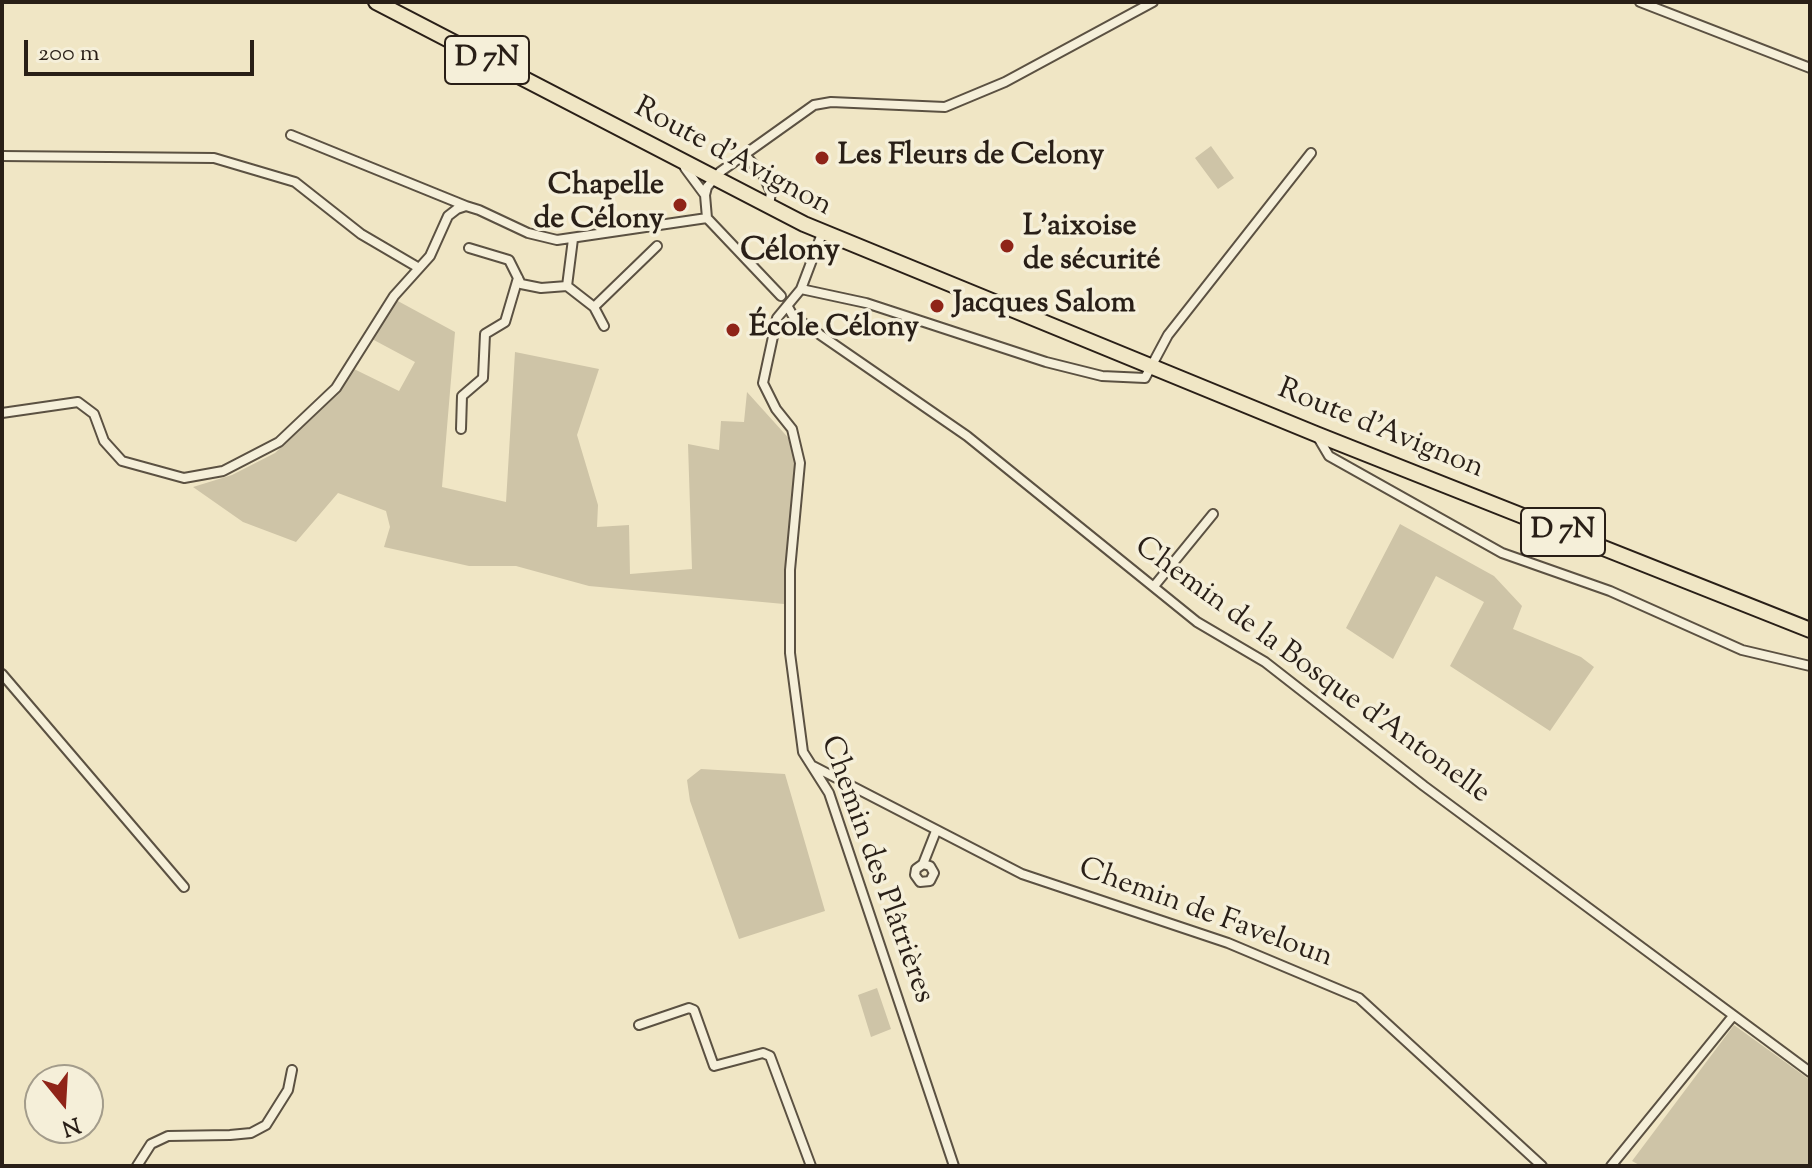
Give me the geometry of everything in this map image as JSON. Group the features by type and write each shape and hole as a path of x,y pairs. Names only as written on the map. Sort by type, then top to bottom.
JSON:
{"main road":[{"name":"Route d'Avignon","path":"376,2 599,118 711,184 769,206 822,234"},
{"name":"Route d'Avignon","path":"599,118 711,184 822,234 1810,630"}],"street":[{"path":"707,218 711,184 800,112 814,105 831,102 945,107 1005,82 1153,2"},
{"path":"1640,2 1810,68"},
{"path":"291,135 528,233 573,239 641,225 707,218"},
{"path":"801,289 866,303 1046,362 1102,376 1145,378 1168,335 1311,153"},
{"path":"2,156 214,158 295,182 361,234 419,268"},
{"path":"746,156 763,175 771,192 769,206"},
{"path":"2,413 78,402 94,414 110,451 122,461 184,478 223,471 279,442 326,398 349,371 394,296 430,256 448,216 466,206"},
{"path":"707,218 781,296 779,303 787,305 801,289 822,234"},
{"path":"567,286 573,239"},
{"path":"594,307 657,246"},
{"path":"469,248 509,260 521,284 541,288 567,286 594,307 604,326"},
{"path":"461,429 462,396 483,378 485,334 505,322 518,278"},
{"name":"Chemin de la Bosque d'Antonelle","path":"787,305 793,316 967,436 1051,508 1155,585 1197,622 1265,662 1810,1072"},
{"name":"Chemin des Plâtrières","path":"787,305 763,383 771,402 792,429 800,463 790,570 790,653 803,752 829,793 954,1166"},
{"path":"1316,434 1329,456 1502,553 1610,591 1742,650 1810,666"},
{"path":"1155,585 1213,514"},
{"path":"2,674 184,887"},
{"name":"Chemin de Faveloun","path":"811,765 1022,874 1228,943 1359,998 1542,1166"},
{"path":"923,864 936,831"},
{"path":"639,1025 689,1008 694,1010 714,1066 763,1053 770,1056 811,1166"},
{"path":"1611,1166 1733,1016"},
{"path":"137,1166 151,1144 168,1136 251,1133 266,1125 288,1090 292,1070"}],"shaded area":[{"path":"1211,146 1234,178 1218,189 1195,158"},
{"path":"396,300 455,332 442,487 506,502 515,352 599,369 577,435 598,505 597,527 629,525 630,574 692,569 688,444 719,450 721,421 744,422 747,392 793,443 795,461 784,604 589,586 516,566 469,566 384,547 390,527 386,511 338,493 296,542 243,522 193,487 232,475 275,453 340,391 354,369 399,391 415,362 372,339"},
{"path":"1400,524 1494,576 1522,606 1513,629 1581,657 1594,667 1550,731 1450,666 1484,602 1436,576 1393,659 1346,628"},
{"path":"701,769 785,774 825,911 739,939 690,801 687,780"},
{"path":"877,988 891,1029 871,1037 858,995"},
{"path":"1734,1025 1810,1080 1810,1166 1641,1166 1632,1161"}],"place":[{"name":"Les Fleurs de Celony","path":"822,158"},
{"name":"Chapelle de Célony","path":"680,205"},
{"name":"L'aixoise de sécurité","path":"1007,246"},
{"name":"Jacques Salom","path":"937,306"},
{"name":"École Célony","path":"733,330"}],"district":[{"name":"Célony","path":"790,254"}]}
